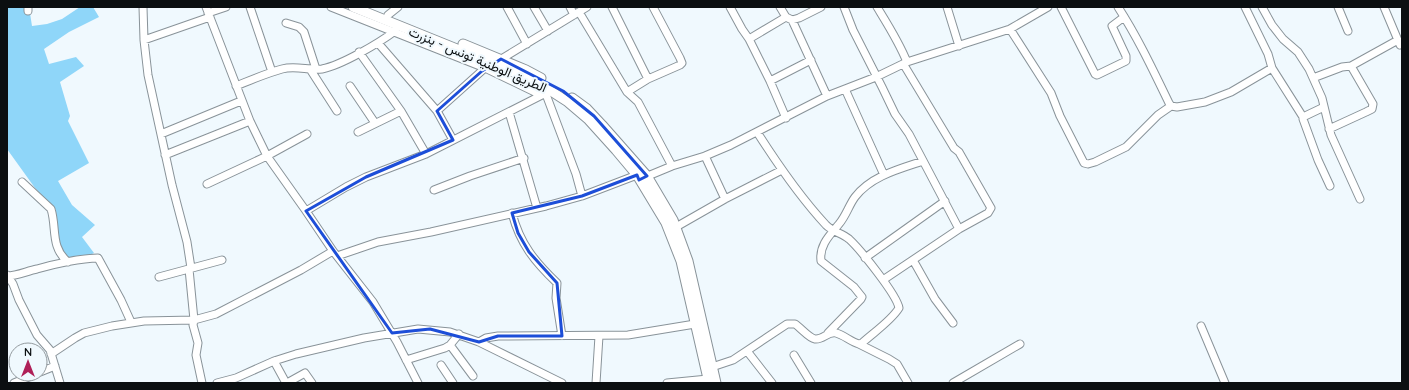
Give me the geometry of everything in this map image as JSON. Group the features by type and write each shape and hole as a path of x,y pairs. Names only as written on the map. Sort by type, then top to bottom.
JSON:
{"main road":[{"name":"الطريق الوطنية تونس - بنزرت","path":"353,7 366,8 388,15 498,61 543,91 563,98 581,113 641,177 666,223 681,261 695,324 711,382"},
{"name":"الطريق الوطنية تونس - بنزرت","path":"366,8 397,29 526,70 551,83 575,100 602,125 676,227 688,261 712,367 711,382"}],"street":[{"path":"143,7 144,40 148,76 165,155 185,234 190,269 194,325 198,343 196,354 202,383"},
{"path":"144,40 208,12 226,7"},
{"path":"250,7 272,72"},
{"path":"331,7 397,29 485,68 543,91 576,174 582,196"},
{"path":"388,15 398,7"},
{"path":"508,7 527,44"},
{"path":"534,7 548,31"},
{"path":"570,7 577,14 627,92 638,102 672,166"},
{"path":"498,61 587,7"},
{"path":"612,7 648,79"},
{"path":"627,92 648,79 682,63 653,7"},
{"path":"730,7 749,39 770,81 786,118"},
{"path":"780,7 789,18 827,96"},
{"path":"749,39 789,18 799,18 821,7"},
{"path":"844,7 876,77 895,114 909,134 945,201 958,229"},
{"path":"877,7 895,36 905,63 954,148 959,152 991,208 988,213 958,229 883,280"},
{"path":"946,7 959,46"},
{"path":"51,354 84,333 131,322 194,320 206,318 335,253 378,242 431,232 538,208 582,196 705,156 786,118 827,96 876,77 905,63 1010,29 1048,7"},
{"path":"1061,7 1095,74 1097,75 1126,61 1126,56 1112,26 1124,17"},
{"path":"1118,7 1148,59 1171,106"},
{"path":"1245,7 1268,54 1272,68 1303,116 1303,122 1330,186"},
{"path":"1262,7 1272,25 1283,39 1298,52 1313,78 1324,107 1328,129 1360,199"},
{"path":"1338,7 1348,30"},
{"path":"1313,78 1342,67 1351,66 1399,42 1384,7"},
{"path":"208,12 250,121 267,156 335,253 370,297 392,333 418,383"},
{"path":"286,23 302,29 313,69 337,111"},
{"path":"236,86 272,72 291,67 313,69 328,67 378,43 397,29"},
{"path":"1010,29 1051,92 1060,116 1084,163 1088,164 1126,147 1158,115 1171,106 1177,107 1192,105 1226,94 1272,68"},
{"path":"378,43 437,111 453,140"},
{"path":"360,52 402,111 426,154"},
{"path":"770,81 810,60"},
{"path":"1328,129 1366,112 1373,107 1372,102 1351,66"},
{"path":"437,111 485,68"},
{"path":"350,86 375,124"},
{"path":"845,89 884,175"},
{"path":"306,211 366,177 426,154 509,112 543,91"},
{"path":"161,134 242,101"},
{"path":"1303,116 1324,107"},
{"path":"358,132 402,111"},
{"path":"509,112 538,208"},
{"path":"165,155 250,121"},
{"path":"757,132 803,199 827,226 849,239 896,298 899,308 896,312 862,343 859,344"},
{"path":"208,184 267,156 307,134"},
{"path":"705,156 725,199"},
{"path":"434,190 524,158"},
{"path":"712,367 733,360 787,324 795,324 810,337 816,339 822,338 827,334 862,297 854,287 821,261 820,257 823,245 833,230 840,223 854,198 860,191 884,175 923,161"},
{"path":"676,227 725,199 782,170"},
{"path":"22,182 51,209 53,215 53,230 58,249 62,257 68,262"},
{"path":"865,258 945,201"},
{"path":"512,213 517,230 529,252 557,283 556,298 562,336"},
{"path":"7,275 13,276 68,262 98,258 122,300 131,322"},
{"path":"160,277 222,260"},
{"path":"913,260 935,299 953,324"},
{"path":"7,275 37,335 50,350 60,383"},
{"path":"479,342 486,338 498,336 628,335 695,324"},
{"path":"1201,326 1225,383"},
{"path":"217,383 246,374 274,361 296,354 364,338 418,329 440,330 459,334 479,342 562,383"},
{"path":"827,334 835,332 890,359 896,364 908,383"},
{"path":"406,360 450,345 459,334"},
{"path":"596,383 599,336"},
{"path":"953,383 1020,344"},
{"path":"450,345 473,376"},
{"path":"746,351 772,383"},
{"path":"794,356 811,383"},
{"path":"274,361 287,383 305,373 312,383"},
{"path":"48,369 55,366"},
{"path":"441,366 453,383"},
{"path":"667,383 711,382"}],"highlighted area":[{"path":"501,59 563,91 594,116 647,176 639,180 637,175 582,196 512,213 518,233 529,252 557,283 562,336 498,336 479,342 430,329 392,333 306,211 366,177 453,140 437,111 482,71"}],"shaded area":[{"path":"7,7 29,7 32,26 47,24 62,19 80,7 93,7 99,17 69,32 44,49 49,64 76,57 84,66 60,82 70,116 68,121 89,163 58,181 72,205 95,225 82,237 94,253 83,258 67,259 63,253 59,241 56,210 35,188 7,149"}]}
